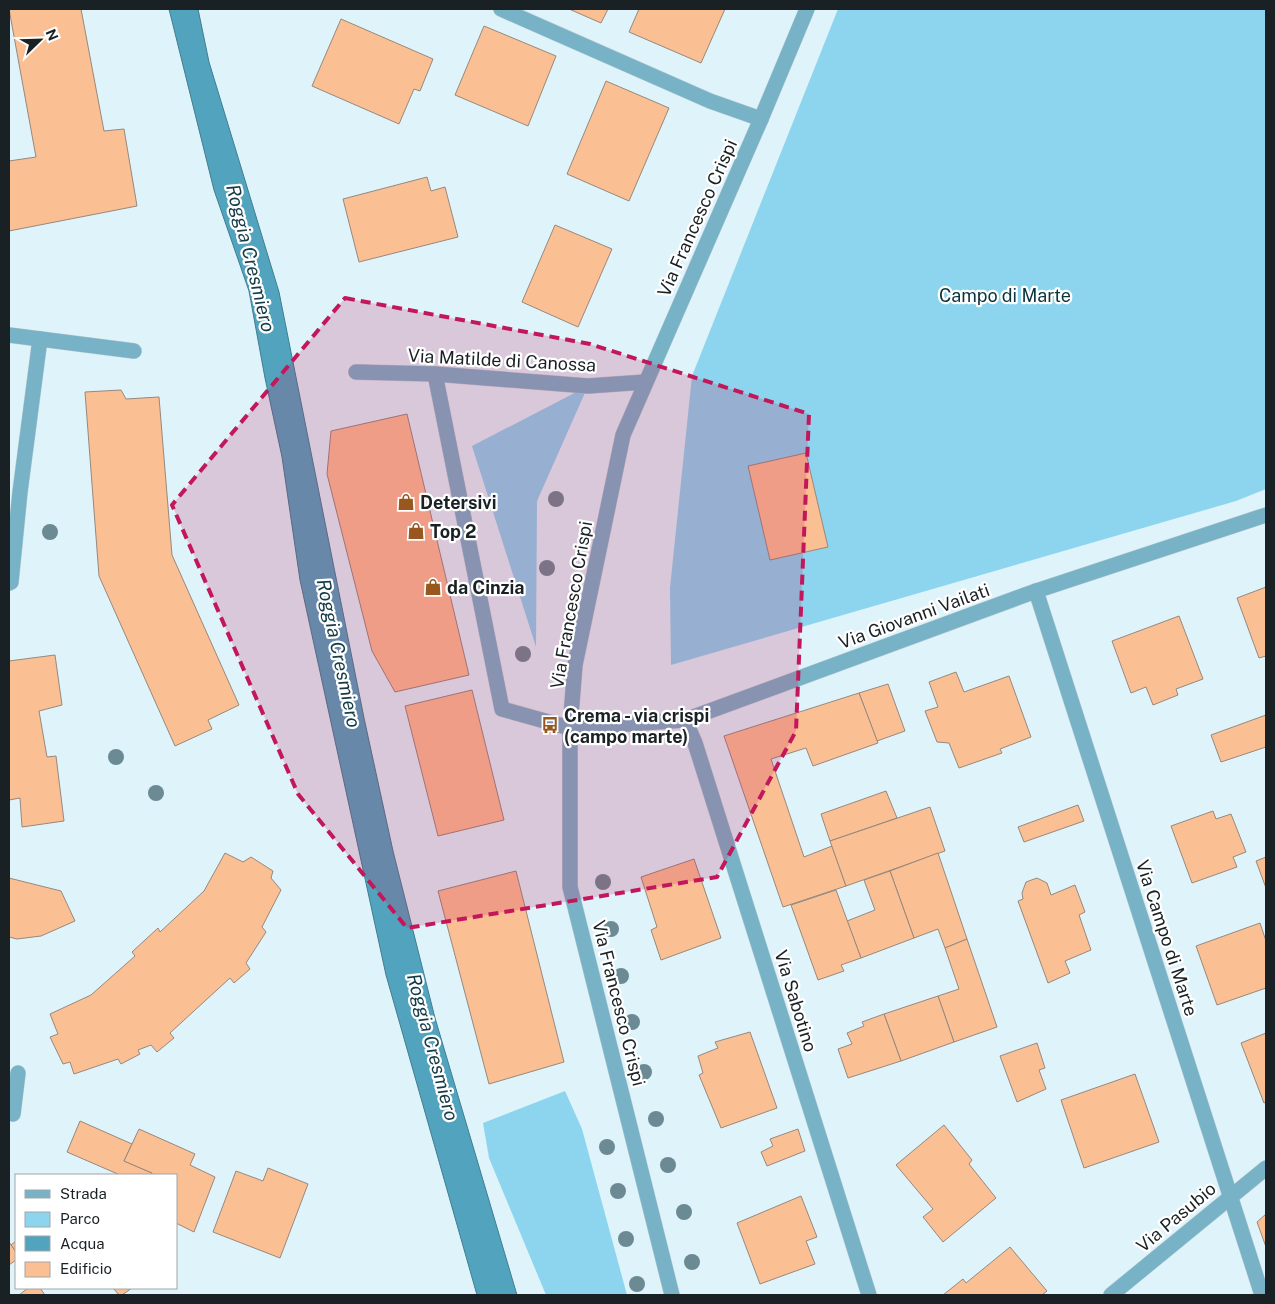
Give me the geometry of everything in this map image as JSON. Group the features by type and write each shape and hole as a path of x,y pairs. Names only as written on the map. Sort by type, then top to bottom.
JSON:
{"street":[{"path":"501,9 710,101 761,119"},
{"name":"Via Francesco Crispi","path":"672,1295 570,887 570,728 575,665 623,435 807,9"},
{"path":"9,335 134,352"},
{"path":"9,583 11,582 20,492 40,339"},
{"name":"Via Matilde di Canossa","path":"356,372 435,374 588,386 646,382"},
{"name":"Via Giovanni Vailati","path":"435,374 502,709 570,728 685,720 1036,591 1266,515"},
{"name":"Via Campo di Marte","path":"1036,591 1262,1295"},
{"name":"Via Sabotino","path":"685,720 695,743 869,1295"},
{"path":"9,1113 13,1114 18,1073"},
{"name":"Via Pasubio","path":"1111,1295 1266,1168"}],"highlighted area":[{"path":"345,298 590,344 809,414 796,731 717,877 407,928 298,794 172,505"}],"green space":[{"name":"Campo di Marte","path":"838,9 1266,9 1266,489 1236,501 671,665 670,588 692,376"},
{"path":"588,386 537,501 536,647 472,446"},
{"path":"565,1091 582,1129 627,1295 546,1295 489,1158 483,1123"}],"water":[{"name":"Roggia Cresmiero","path":"169,9 198,9 209,62 279,292 364,718 393,851 435,1018 517,1295 477,1295 386,975 300,580 282,457 249,291 214,190"}],"building":[{"path":"9,9 81,9 104,131 124,129 137,206 9,231 9,161 36,157"},
{"path":"569,9 608,9 601,23"},
{"path":"639,9 725,9 701,63 629,32"},
{"path":"341,19 433,59 420,91 414,89 399,124 312,86"},
{"path":"484,26 556,56 528,126 455,95"},
{"path":"606,81 669,108 629,201 567,174"},
{"path":"427,177 431,191 445,187 458,237 359,262 343,199"},
{"path":"555,225 612,249 578,327 522,302"},
{"path":"121,390 126,399 159,397 172,555 239,705 208,720 212,729 175,746 99,576 85,392"},
{"path":"407,414 469,675 395,692 372,651 327,474 331,431"},
{"path":"806,453 828,547 770,560 748,466"},
{"path":"1266,587 1266,656 1259,658 1237,598"},
{"path":"1179,616 1203,679 1176,689 1178,695 1153,705 1146,687 1131,693 1112,641"},
{"path":"55,655 62,705 39,711 47,757 56,756 64,821 22,827 20,798 9,800 9,661"},
{"path":"956,672 964,692 1009,676 1031,737 1000,749 1002,753 959,768 949,743 937,742 925,711 938,707 929,682"},
{"path":"888,684 905,731 877,741 859,693"},
{"path":"472,690 504,820 438,836 405,706"},
{"path":"859,693 878,743 813,766 806,748 771,759 804,857 832,846 846,886 783,907 724,736"},
{"path":"1266,715 1266,747 1221,762 1211,735"},
{"path":"886,791 897,818 830,841 821,814"},
{"path":"1078,805 1084,821 1024,842 1018,827"},
{"path":"930,807 945,851 846,886 830,841"},
{"path":"1213,811 1216,819 1231,814 1246,852 1233,857 1237,867 1192,883 1171,826"},
{"path":"225,853 243,862 251,857 273,871 271,878 281,890 262,927 266,932 246,963 250,969 234,983 230,978 170,1033 174,1038 157,1052 151,1045 138,1050 140,1054 121,1064 118,1059 74,1074 70,1062 63,1064 50,1037 58,1034 50,1014 91,995 135,956 132,952 158,928 160,932 204,891"},
{"path":"938,853 967,939 945,948 938,929 914,938 890,871"},
{"path":"1266,857 1266,888 1256,861"},
{"path":"694,859 721,938 661,960 651,930 657,927 641,877"},
{"path":"516,871 564,1062 489,1084 438,891"},
{"path":"890,871 914,938 861,958 847,921 875,910 864,880"},
{"path":"9,878 61,891 75,921 41,936 17,939 9,937"},
{"path":"1037,878 1047,883 1051,895 1075,885 1085,912 1079,915 1091,950 1065,961 1070,973 1048,983 1018,901 1023,899 1022,893 1026,882"},
{"path":"836,890 861,958 841,965 844,971 818,980 791,905"},
{"path":"1260,923 1266,941 1266,988 1217,1005 1196,946"},
{"path":"967,939 997,1027 954,1042 938,996 959,989 945,948"},
{"path":"938,996 954,1042 901,1061 884,1014"},
{"path":"884,1014 901,1061 848,1078 838,1049 852,1044 847,1033 864,1026 862,1022"},
{"path":"750,1032 777,1108 721,1128 699,1075 703,1073 698,1056 718,1048 715,1042"},
{"path":"1266,1033 1266,1102 1264,1103 1241,1043"},
{"path":"1037,1043 1045,1068 1039,1070 1046,1089 1017,1102 1000,1056"},
{"path":"1135,1074 1159,1142 1084,1168 1061,1100"},
{"path":"80,1121 132,1144 124,1161 152,1174 118,1174 67,1152"},
{"path":"944,1125 972,1160 969,1164 996,1198 943,1242 923,1217 933,1209 896,1165"},
{"path":"139,1129 195,1154 190,1165 215,1177 194,1232 178,1224 178,1174 152,1174 124,1161"},
{"path":"798,1129 805,1151 767,1166 761,1152 773,1146 770,1139"},
{"path":"268,1168 308,1184 280,1258 213,1232 236,1171 263,1181"},
{"path":"801,1196 817,1237 806,1241 815,1264 760,1284 737,1223"},
{"path":"1266,1214 1266,1247 1257,1222"},
{"path":"9,1242 15,1251 15,1261 9,1265"},
{"path":"15,1242 15,1251 11,1245"},
{"path":"1010,1247 1047,1291 1042,1295 943,1295 963,1279 966,1283"},
{"path":"27,1289 41,1289 45,1295 19,1295"},
{"path":"114,1289 131,1289 122,1295 119,1295"}],"place":[{"name":"Detersivi","path":"406,502"},
{"name":"Top 2","path":"416,531"},
{"name":"da Cinzia","path":"433,587"},
{"name":"Crema - via crispi (campo marte)","path":"550,725"}]}
